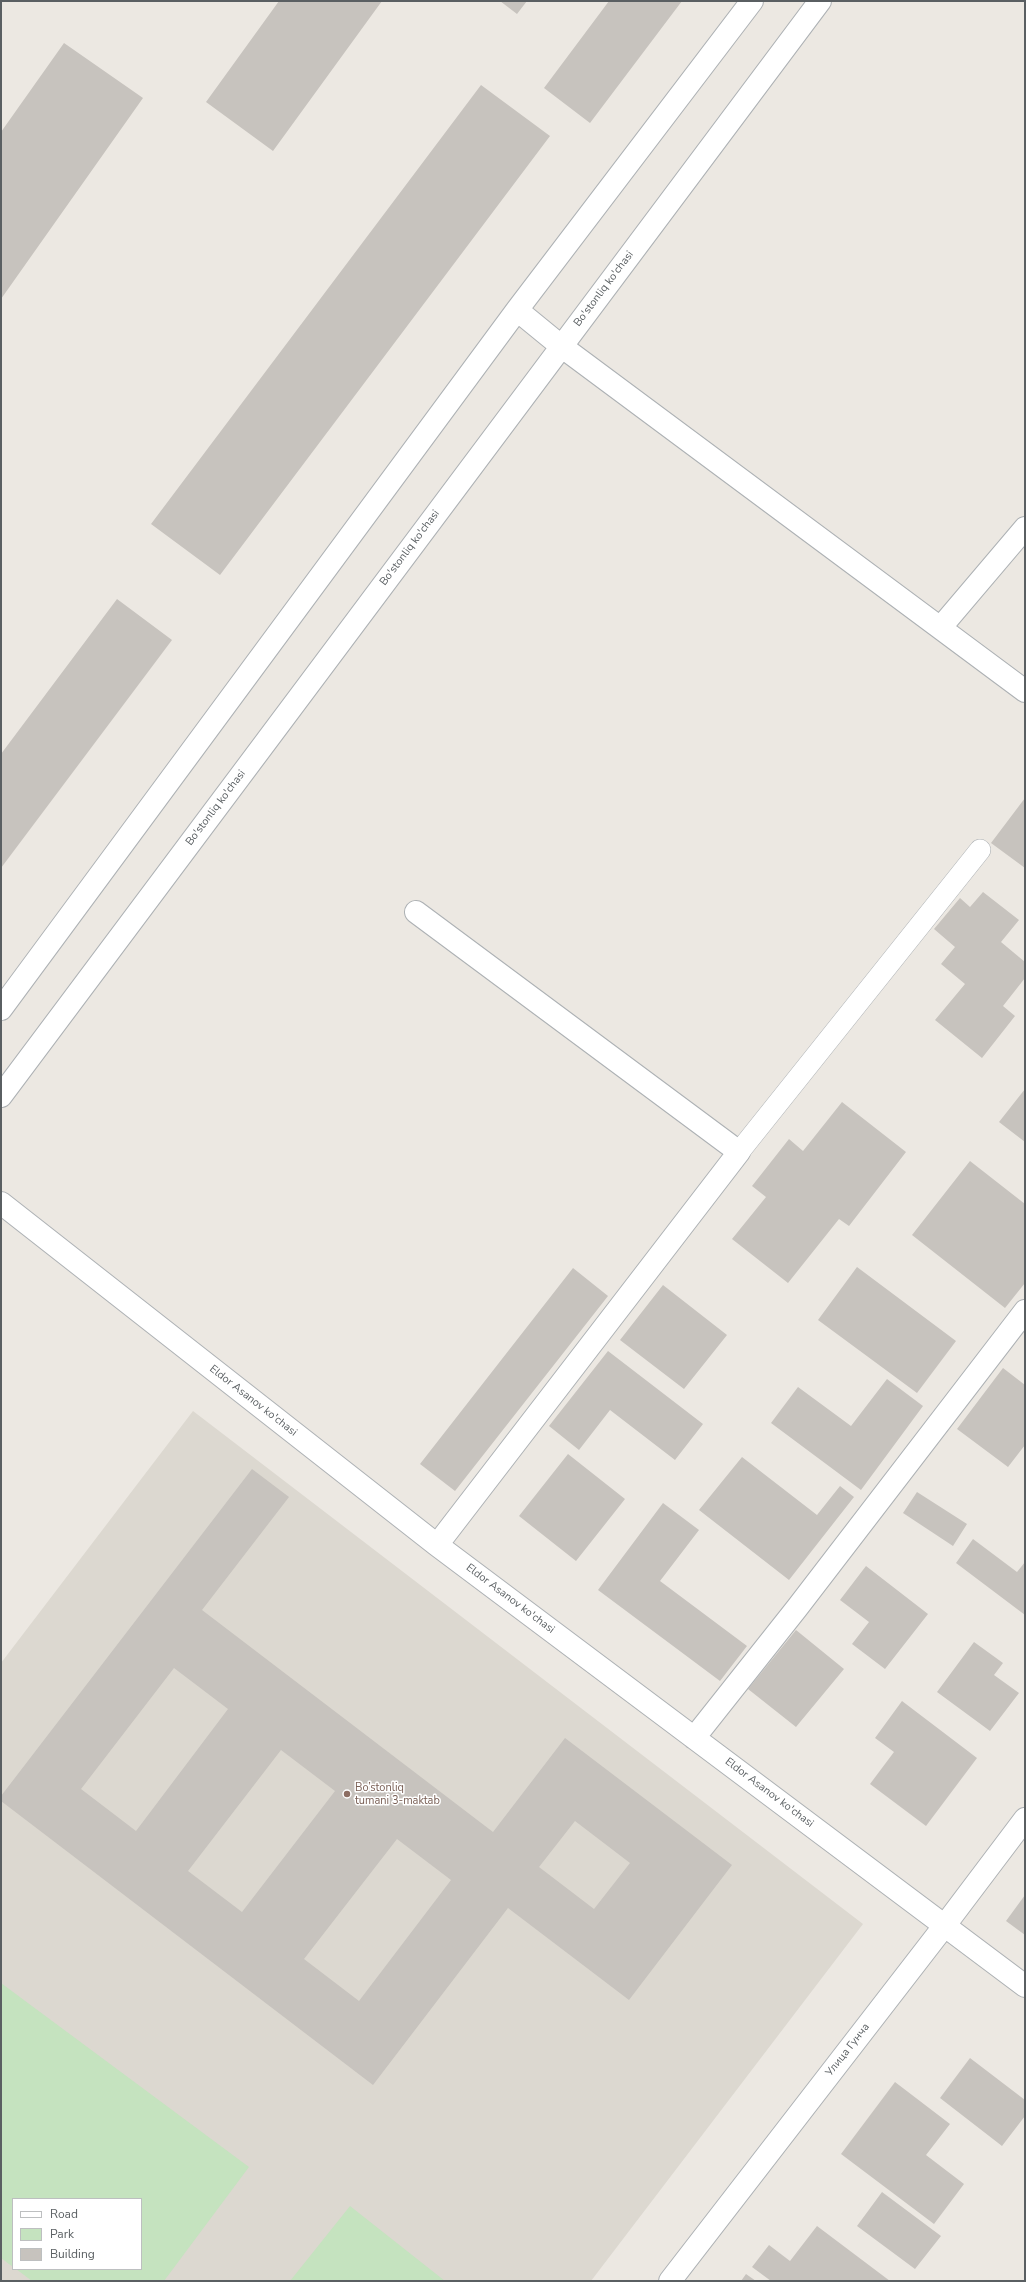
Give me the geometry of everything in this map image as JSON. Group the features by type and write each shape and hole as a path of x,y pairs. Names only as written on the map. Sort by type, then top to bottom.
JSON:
{"street":[{"path":"1,1009 517,310 752,1"},
{"name":"Bo'stonliq ko'chasi","path":"1,1096 820,1"},
{"path":"517,310 561,346 1025,691"},
{"path":"940,627 1025,528"},
{"path":"416,912 739,1152 438,1545"},
{"name":"Eldor Asanov ko'chasi","path":"1,1203 438,1545 1025,1986"},
{"path":"694,1738 797,1608 1025,1311"},
{"name":"Улица Гунча","path":"670,2281 1025,1819"}],"lane":[{"path":"739,1152 980,850"}],"shaded area":[{"name":"Bo’stonliq tumani 3-maktab","path":"193,1411 863,1924 591,2281 1,2281 1,1663"}],"green space":[{"path":"1,1983 249,2167 164,2281 32,2281 17,2270 142,2270 142,2198 12,2198 12,2266 1,2258"},
{"path":"350,2206 445,2281 290,2281"}],"building":[{"path":"279,1 382,1 273,151 206,102"},
{"path":"500,1 527,1 517,14"},
{"path":"609,1 682,1 590,123 544,88"},
{"path":"64,43 143,98 1,299 1,132"},
{"path":"481,85 550,136 220,575 151,524"},
{"path":"117,599 172,640 1,868 1,754"},
{"path":"1025,798 1025,868 991,843"},
{"path":"983,892 1019,920 1001,942 1025,962 1025,978 1003,1006 1015,1016 982,1058 935,1020 965,984 941,964 955,947 934,929 960,898 970,907"},
{"path":"1025,1089 1025,1142 999,1122"},
{"path":"842,1102 906,1152 849,1226 839,1219 788,1283 732,1239 766,1197 752,1186 789,1139 803,1151"},
{"path":"970,1161 1025,1204 1025,1283 1005,1308 912,1235"},
{"path":"857,1267 956,1341 917,1393 818,1320"},
{"path":"573,1268 608,1296 455,1491 420,1464"},
{"path":"663,1285 727,1335 684,1389 620,1340"},
{"path":"608,1351 703,1424 675,1460 610,1410 579,1450 549,1426"},
{"path":"1003,1368 1025,1385 1025,1445 1008,1467 957,1429"},
{"path":"887,1379 923,1406 861,1490 771,1423 798,1387 851,1426"},
{"path":"568,1454 625,1499 576,1561 519,1516"},
{"path":"742,1457 817,1515 840,1486 854,1497 789,1580 699,1510"},
{"path":"252,1469 289,1497 202,1610 493,1832 565,1738 732,1865 629,2000 508,1908 373,2085 1,1801 1,1796","holes":["174,1668 228,1709 136,1831 81,1789","281,1750 335,1791 242,1912 188,1871","575,1821 630,1863 594,1909 539,1867","397,1839 451,1880 359,2001 304,1959"]},
{"path":"917,1492 967,1524 953,1546 903,1513"},
{"path":"663,1503 699,1530 660,1581 747,1646 720,1681 598,1590"},
{"path":"973,1539 1017,1572 1025,1562 1025,1615 956,1563"},
{"path":"866,1566 928,1614 885,1669 852,1644 869,1622 840,1600"},
{"path":"796,1630 844,1669 796,1727 748,1689"},
{"path":"974,1642 1003,1663 994,1675 1019,1693 990,1731 937,1692"},
{"path":"902,1701 977,1758 926,1826 870,1784 894,1752 875,1738"},
{"path":"1025,1895 1025,1935 1006,1921"},
{"path":"970,2058 1025,2100 1025,2116 1002,2146 940,2098"},
{"path":"895,2082 950,2124 926,2155 964,2184 934,2224 841,2154"},
{"path":"882,2192 941,2236 915,2269 857,2226"},
{"path":"817,2226 890,2281 771,2281 752,2267 769,2245 790,2261"},
{"path":"746,2274 756,2281 741,2281"}],"place":[{"name":"Bo’stonliq tumani 3-maktab","path":"347,1794"}]}
